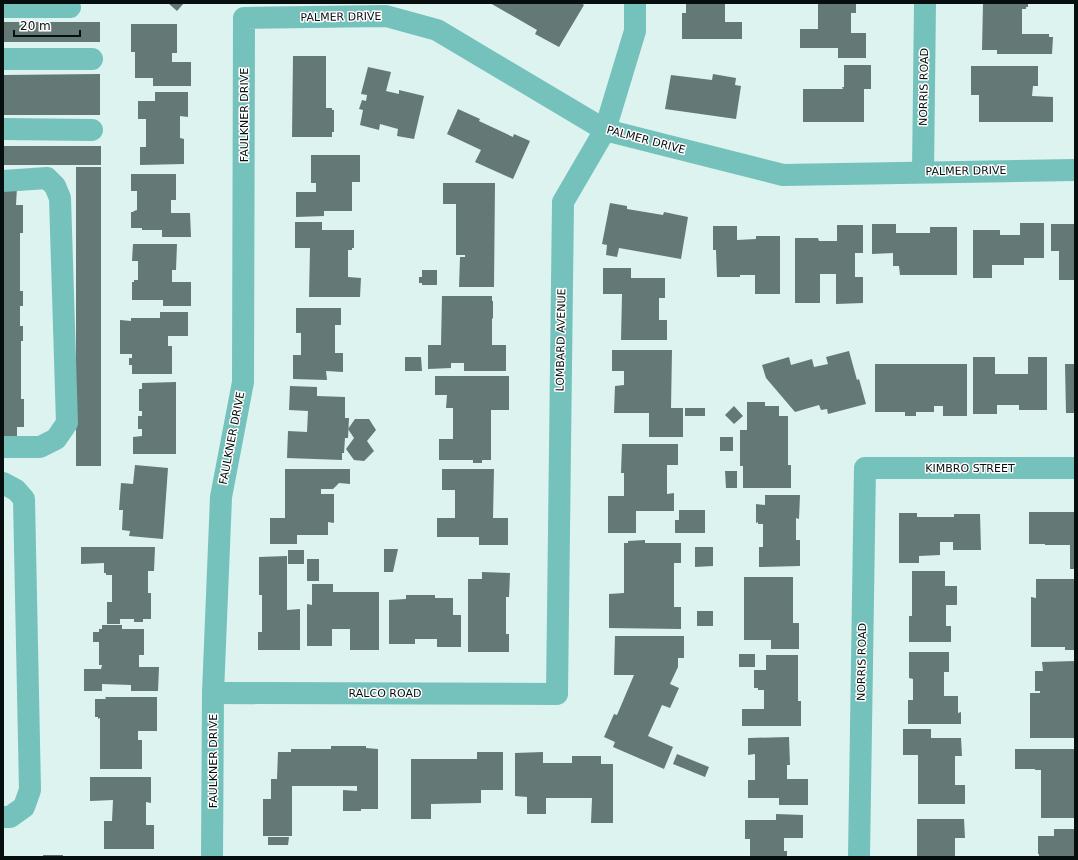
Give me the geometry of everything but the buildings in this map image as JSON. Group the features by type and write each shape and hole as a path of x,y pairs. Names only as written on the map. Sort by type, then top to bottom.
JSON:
{"street":[{"name":"LOMBARD AVENUE","path":"557,694 563,202 605,130 636,31 635,3"},
{"name":"NORRIS ROAD","path":"923,172 925,3"},
{"path":"3,7 65,6"},
{"name":"PALMER DRIVE","path":"244,18 386,16 437,30 605,130 783,175 1075,170"},
{"name":"FAULKNER DRIVE","path":"212,857 213,693 221,497 243,382 244,18"},
{"path":"3,59 92,59"},
{"path":"3,129 92,130"},
{"path":"3,181 47,178 55,186 60,198 67,423 56,439 40,447 3,447"},
{"name":"NORRIS ROAD","path":"859,857 865,468"},
{"name":"KIMBRO STREET","path":"865,468 1075,468"},
{"path":"3,483 16,490 24,499 30,790 24,806 10,817 3,817"},
{"name":"RALCO ROAD","path":"213,693 557,694"}]}
